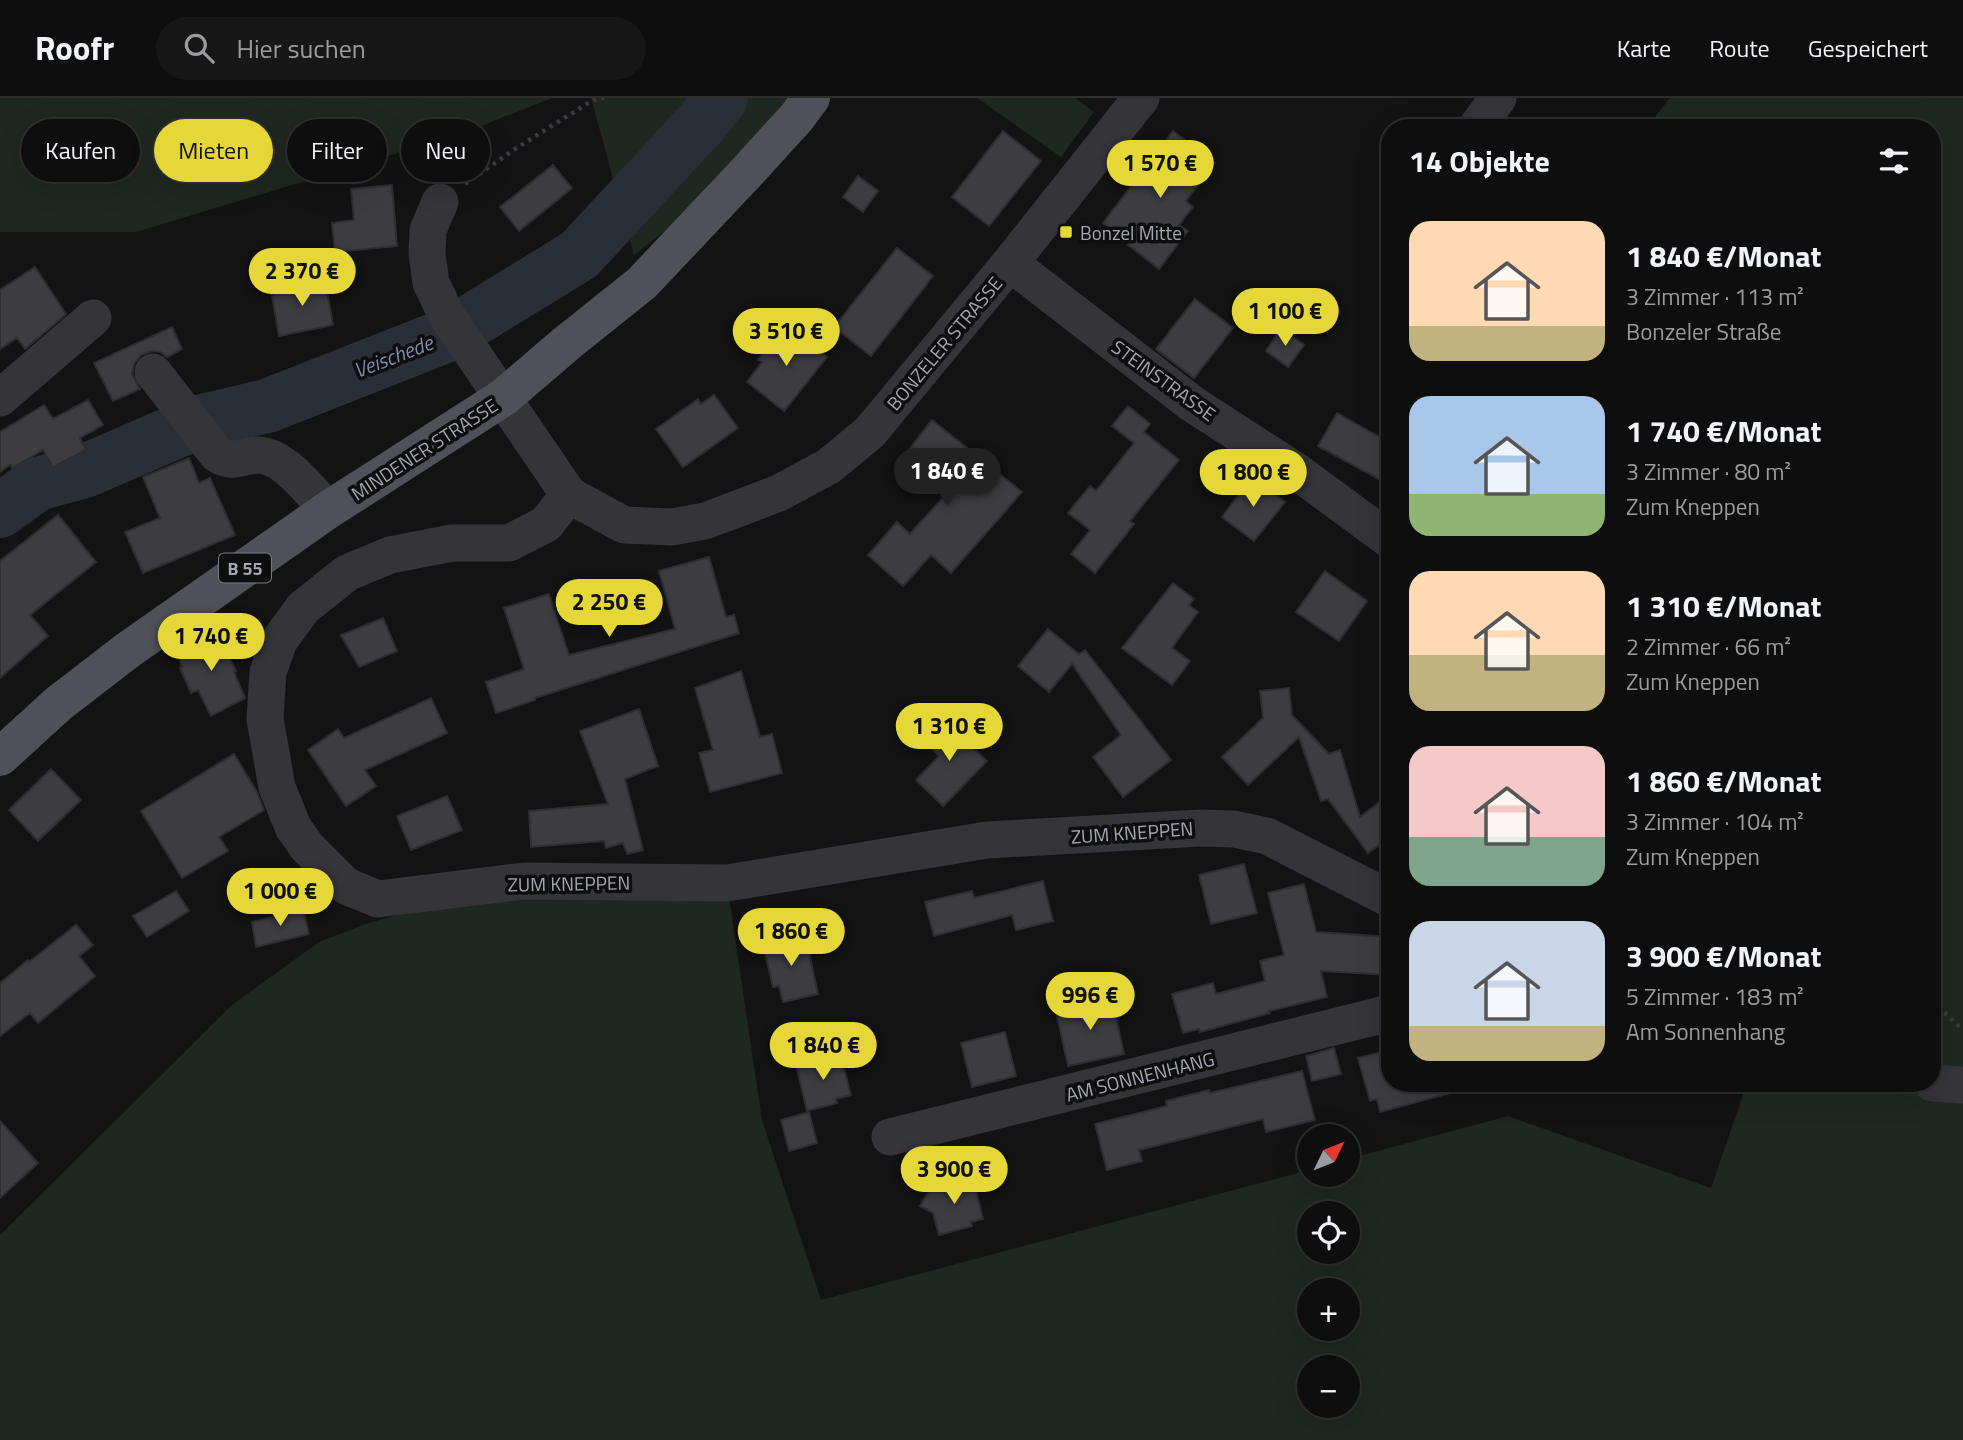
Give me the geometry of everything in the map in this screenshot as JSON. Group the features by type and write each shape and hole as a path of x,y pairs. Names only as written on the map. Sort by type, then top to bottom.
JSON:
{"main road":[{"name":"MINDENER STRASSE","path":"0,757 58,704 128,650 328,510 504,397 642,283 746,173 811,98"}],"street":[{"name":"BONZELER STRASSE","path":"440,202 428,230 427,254 431,283 457,331 569,495 624,525 672,527 705,521 779,493 829,466 870,432 1010,263 1141,98"},
{"path":"1483,119 1498,98"},
{"name":"STEINSTRASSE","path":"1010,263 1191,402 1296,471 1381,533"},
{"path":"0,398 93,318"},
{"path":"153,372 217,454 225,460 257,455 275,460 295,475 328,510"},
{"name":"ZUM KNEPPEN","path":"569,495 546,524 509,543 452,543 390,555 347,573 303,608 279,641 268,673 265,719 278,787 293,827 307,847 346,886 378,899 524,881 727,883 987,840 1201,828 1234,829 1267,836 1381,894"},
{"name":"AM SONNENHANG","path":"890,1137 1381,1015"},
{"path":"1941,1084 1963,1085"}],"path":[{"path":"440,202 593,100 604,98"},
{"path":"1941,1009 1963,1030"}],"shaded area":[{"path":"0,98 552,98 490,123 490,119 401,119 401,152 387,156 387,119 287,119 287,182 302,182 136,232 0,232"},
{"path":"591,98 788,98 695,207 634,255"},
{"path":"977,98 1075,98 1094,112 1061,157"},
{"path":"1670,98 1963,98 1963,1440 0,1440 0,1235 232,1005 319,942 396,915 518,895 729,897 762,1120 821,1300 1297,1173 1297,1187 1360,1187 1360,1156 1508,1116 1711,1188 1744,1092 1941,1092 1941,119 1653,119"}],"building":[{"path":"1003,131 1041,161 989,226 952,197"},
{"path":"1173,131 1215,163 1186,201 1193,207 1179,225 1188,231 1159,269 1103,223"},
{"path":"553,165 572,188 519,231 500,207"},
{"path":"858,176 878,191 863,212 843,197"},
{"path":"392,185 397,246 335,252 332,223 354,220 351,189"},
{"path":"897,248 933,276 871,356 834,327"},
{"path":"35,267 66,314 25,349 17,338 0,349 0,290"},
{"path":"325,280 333,325 279,336 271,290"},
{"path":"1195,299 1233,328 1194,378 1156,349"},
{"path":"785,324 827,357 784,411 747,382 762,362 758,360"},
{"path":"172,327 182,349 167,357 160,352 151,351 141,355 134,364 132,374 140,389 113,401 94,363"},
{"path":"1281,328 1304,345 1288,367 1266,351"},
{"path":"714,395 738,428 683,467 656,429 698,399 701,404"},
{"path":"88,400 103,425 80,438 86,450 53,467 43,450 0,472 0,432 44,405 53,419"},
{"path":"1128,406 1150,424 1144,432 1179,460 1130,521 1134,524 1095,573 1071,554 1090,530 1068,513 1090,486 1096,491 1134,443 1112,426"},
{"path":"1337,413 1381,438 1381,480 1318,446"},
{"path":"932,420 1022,492 951,573 931,555 903,586 868,555 897,522 910,534 949,491 904,456"},
{"path":"189,458 199,483 210,478 235,535 143,573 125,532 160,518 143,477"},
{"path":"1252,477 1285,502 1254,541 1222,517"},
{"path":"58,515 96,562 30,615 48,636 0,678 0,561"},
{"path":"709,557 726,617 734,615 739,633 496,713 486,682 524,669 504,608 549,594 569,655 675,629 659,571"},
{"path":"1325,571 1367,601 1339,641 1296,612"},
{"path":"1173,583 1194,599 1189,605 1198,612 1172,648 1190,661 1172,685 1122,648"},
{"path":"383,618 397,651 359,667 341,635"},
{"path":"1048,629 1079,654 1085,650 1171,760 1123,797 1093,757 1121,735 1072,664 1049,692 1018,666"},
{"path":"216,631 236,671 234,672 245,698 211,716 198,690 191,693 176,651"},
{"path":"741,671 760,737 772,734 782,773 710,792 699,753 713,750 695,688"},
{"path":"1289,688 1292,715 1329,754 1340,750 1360,817 1381,801 1381,844 1368,853 1328,799 1321,801 1299,737 1248,785 1222,757 1263,718 1260,691"},
{"path":"431,698 447,733 365,770 376,786 346,806 308,750 338,729 344,738"},
{"path":"639,709 658,766 625,779 643,850 627,854 623,843 606,848 604,841 531,847 529,811 608,804 580,731"},
{"path":"944,719 987,761 943,806 916,780 939,756 923,741"},
{"path":"234,754 257,792 264,810 219,837 228,851 182,878 141,811"},
{"path":"51,769 81,800 38,841 9,810"},
{"path":"447,796 462,830 411,850 397,816"},
{"path":"1244,864 1257,913 1211,924 1199,875"},
{"path":"1043,881 1053,921 1016,930 1012,915 934,936 925,902 972,891 974,898"},
{"path":"1304,884 1316,932 1381,936 1381,974 1321,971 1327,997 1200,1032 1199,1029 1183,1033 1172,994 1213,983 1216,994 1265,981 1260,961 1284,955 1268,893"},
{"path":"176,891 189,911 147,937 133,916"},
{"path":"303,909 309,934 256,947 252,922"},
{"path":"76,925 93,945 79,956 95,976 38,1023 30,1013 0,1036 0,983"},
{"path":"805,934 818,994 783,1002 779,986 773,987 763,944"},
{"path":"1112,999 1124,1054 1068,1066 1056,1011"},
{"path":"1005,1032 1016,1076 972,1087 961,1043"},
{"path":"1334,1048 1341,1074 1312,1081 1306,1056"},
{"path":"1381,1052 1381,1092 1454,1092 1380,1112 1377,1099 1370,1101 1358,1058"},
{"path":"840,1053 851,1095 836,1099 837,1103 807,1111 796,1065"},
{"path":"1302,1071 1315,1120 1266,1132 1263,1119 1139,1150 1142,1161 1107,1170 1095,1124 1167,1106 1166,1101 1209,1090 1210,1093"},
{"path":"809,1112 817,1143 789,1151 781,1120"},
{"path":"0,1121 38,1163 0,1198"},
{"path":"973,1178 983,1219 971,1222 972,1226 939,1235 933,1213 920,1206 930,1189"}],"waterway":[{"name":"Veischede","path":"0,511 37,484 85,471 198,422 267,406 450,334 579,255 704,120 721,98"}],"place":[{"name":"Bonzel Mitte","path":"1066,232"}]}
